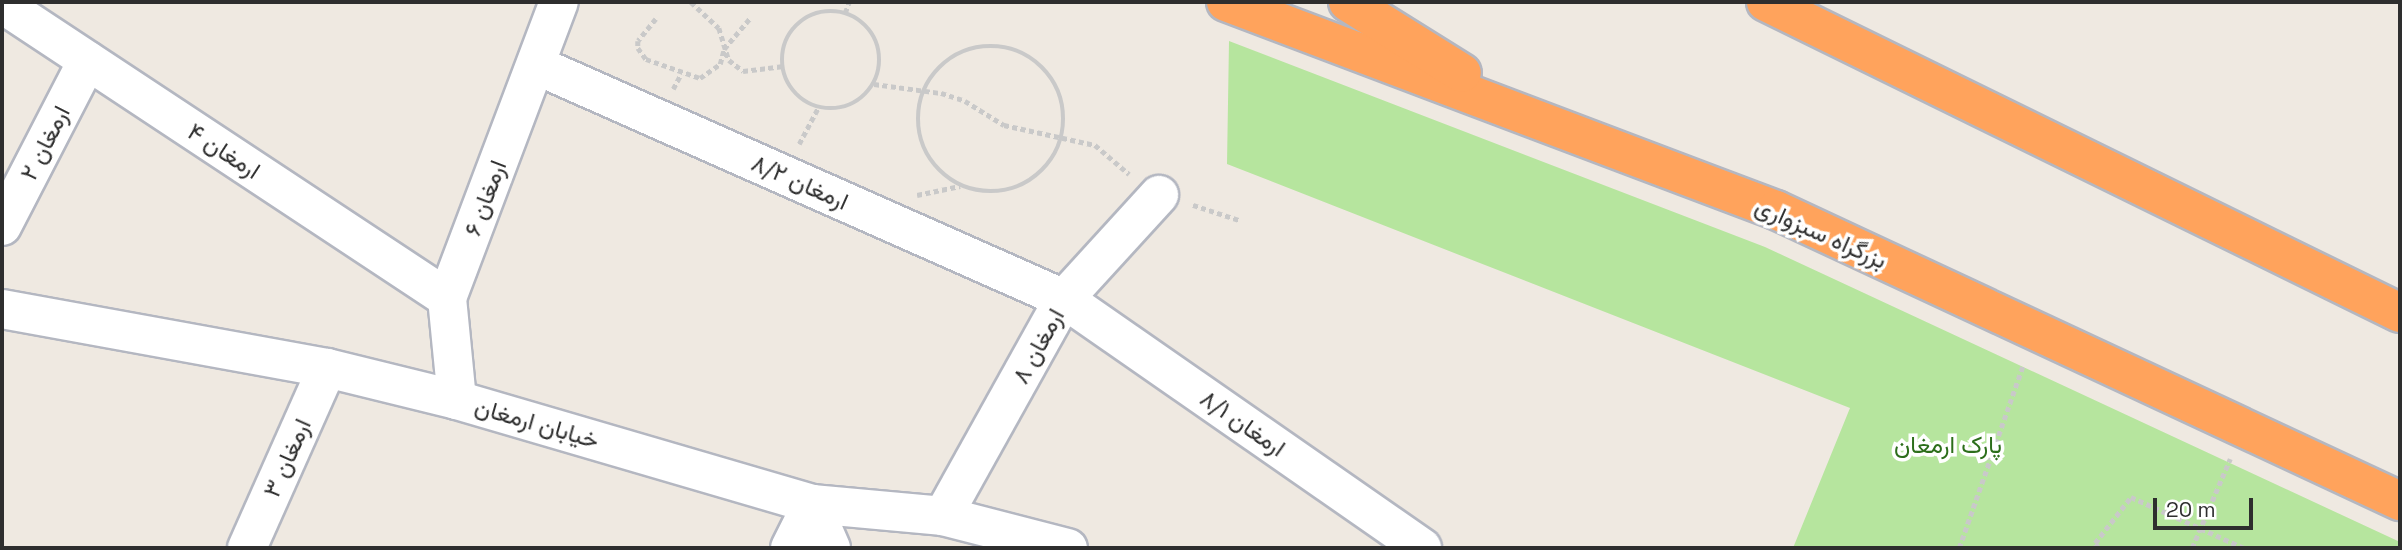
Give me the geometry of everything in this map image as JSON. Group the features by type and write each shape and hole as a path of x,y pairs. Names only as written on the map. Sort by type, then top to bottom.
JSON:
{"highway":[{"name":"بزرگراه سبزواری","path":"1226,2 1776,210 2400,501"},
{"path":"1348,2 1542,122"},
{"path":"1766,2 2400,313"}],"street":[{"name":"ارمغان ۶","path":"457,400 447,298 559,2"},
{"name":"ارمغان ۴","path":"2,4 447,298"},
{"name":"ارمغان ۲","path":"2,226 87,61"},
{"name":"ارمغان ۸/۲","path":"536,65 1064,299"},
{"name":"ارمغان ۸","path":"943,516 1064,299 1159,195"},
{"name":"ارمغان ۸/۱","path":"1064,299 1422,548"},
{"name":"خیابان ارمغان","path":"2,309 327,368 457,400 812,504 943,516 1068,548"},
{"name":"ارمغان ۳","path":"247,548 327,368"},
{"path":"790,548 812,504"},
{"path":"812,504 831,548"}],"path":[{"path":"691,2 719,28 729,60 743,71 782,66"},
{"path":"845,13 849,2"},
{"path":"826,12 845,13 862,22 874,37 880,55 874,84 856,103 837,109 818,108 788,84 782,66 789,38 807,17 826,12"},
{"path":"656,19 638,41 638,48 646,59 700,78 720,64 724,49 750,18"},
{"path":"1002,47 1020,52 1050,76 1059,93 1063,111 1061,136 1048,165 1017,187 998,192 961,186 931,162 922,145 918,107 923,89 947,60 964,50 1002,47"},
{"path":"874,84 923,89 965,101 1004,125 1094,145 1159,195 1238,220"},
{"path":"1959,548 2035,331"},
{"path":"2192,548 2244,428"},
{"path":"2098,548 2095,543 2131,497 2244,548"}],"green space":[{"name":"پارک ارمغان","path":"1229,41 1765,247 2400,542 2400,548 1793,548 1850,408 1227,164"}]}
